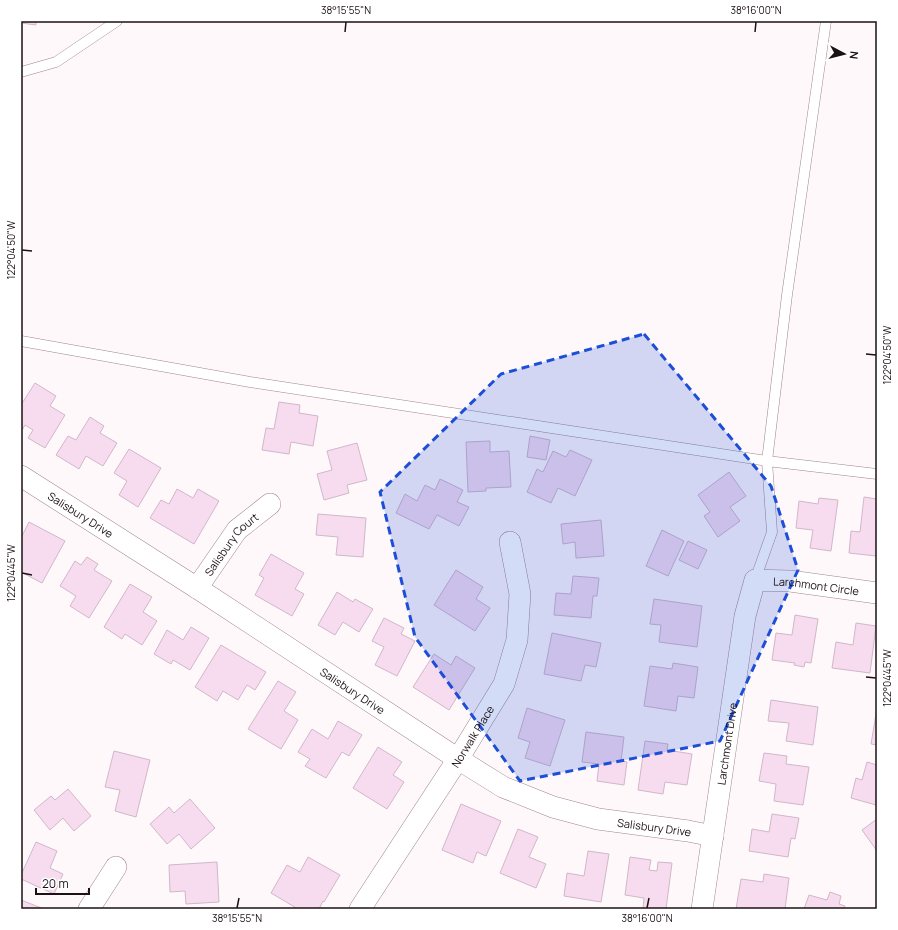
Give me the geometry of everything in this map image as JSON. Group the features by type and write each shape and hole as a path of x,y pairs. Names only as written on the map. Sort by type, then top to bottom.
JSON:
{"street":[{"name":"Salisbury Drive","path":"21,476 458,759 503,786 553,807 598,819 688,831 713,836"},
{"name":"Salisbury Court","path":"196,588 237,530 270,504"},
{"name":"Norwalk Place","path":"360,909 458,759 504,684 517,640 520,594 510,542"},
{"name":"Larchmont Circle","path":"756,580 790,581 877,593"},
{"name":"Larchmont Drive","path":"702,909 745,616 756,580"},
{"path":"89,909 116,867"}],"lane":[{"path":"21,72 56,62 117,21"},
{"path":"756,580 772,532 767,461 787,294 826,21"},
{"path":"21,341 250,382 767,461 877,474"}],"highlighted area":[{"path":"644,334 771,486 798,570 720,741 520,781 415,637 380,492 501,374"}],"building":[{"path":"21,21 36,21 36,25 21,23"},
{"path":"35,383 56,396 50,406 65,415 45,448 28,438 33,430 25,425 21,432 21,405"},
{"path":"279,402 300,405 299,413 318,416 313,446 291,442 289,454 262,450 266,428 274,429"},
{"path":"90,417 104,426 100,433 117,443 103,466 86,456 79,469 56,455 68,436 76,440"},
{"path":"530,436 550,440 546,460 527,457"},
{"path":"490,441 490,452 509,451 511,487 486,488 486,491 468,492 466,442"},
{"path":"357,443 367,480 347,485 349,493 324,500 317,474 332,470 327,451"},
{"path":"129,449 161,468 138,507 119,495 127,481 114,473"},
{"path":"570,450 592,460 575,496 558,488 551,503 527,492 537,469 543,472 553,451 566,457"},
{"path":"729,472 746,496 730,507 740,521 718,537 704,516 710,512 698,495"},
{"path":"440,479 463,490 457,502 469,507 459,526 437,515 429,529 396,513 405,494 417,501 425,485 435,490"},
{"path":"177,489 193,498 198,489 219,501 194,544 150,518 161,500 169,504"},
{"path":"864,497 877,499 876,556 849,553 851,531 860,532"},
{"path":"819,498 838,500 831,551 810,548 813,530 796,528 799,501 818,504"},
{"path":"318,514 366,518 363,557 336,555 338,537 316,535"},
{"path":"601,520 604,556 576,558 575,542 563,544 561,524"},
{"path":"29,522 65,541 42,583 21,572 21,538"},
{"path":"662,530 684,541 668,576 646,566"},
{"path":"688,541 707,550 698,569 679,560"},
{"path":"271,554 304,573 295,589 304,594 292,616 255,595 264,578 259,575"},
{"path":"87,557 98,564 94,570 112,581 89,618 70,606 76,596 60,586 75,561 81,565"},
{"path":"456,570 483,587 476,599 490,608 475,631 434,605"},
{"path":"573,576 599,578 597,596 593,596 591,618 554,615 556,593 571,594"},
{"path":"130,584 152,597 143,612 157,621 142,645 125,634 122,639 104,627"},
{"path":"337,592 353,602 355,599 373,609 359,632 343,622 335,635 318,625"},
{"path":"654,599 702,606 697,647 659,642 661,625 650,624"},
{"path":"795,615 818,619 811,663 805,662 804,667 794,665 795,663 772,660 776,633 792,635"},
{"path":"384,618 404,628 401,634 415,641 397,676 375,665 384,647 372,641"},
{"path":"856,623 876,626 870,673 832,668 836,642 853,645"},
{"path":"191,627 209,638 190,670 173,660 171,664 154,654 167,630 183,640"},
{"path":"552,633 601,643 596,667 585,665 581,681 544,674"},
{"path":"221,645 266,672 255,690 247,685 238,700 223,691 217,701 195,687"},
{"path":"434,654 451,665 456,656 475,668 449,710 413,687"},
{"path":"673,663 698,667 694,698 678,696 676,711 644,706 650,666 672,669"},
{"path":"278,681 296,692 284,711 298,720 281,749 248,729"},
{"path":"771,700 818,707 813,745 786,741 789,723 768,721"},
{"path":"527,708 565,720 550,766 525,758 530,742 518,738"},
{"path":"877,708 877,745 871,744"},
{"path":"338,721 362,735 349,756 342,752 326,778 305,766 310,759 298,752 312,729 328,739"},
{"path":"586,732 624,737 621,761 627,762 624,785 597,781 599,764 582,762"},
{"path":"645,741 668,744 667,750 692,754 687,785 665,782 663,794 638,790"},
{"path":"378,747 402,762 393,775 404,782 387,809 353,788"},
{"path":"114,751 150,760 136,817 115,811 120,790 105,787"},
{"path":"764,753 787,756 786,764 809,767 803,805 774,801 776,784 759,781"},
{"path":"867,762 877,765 876,805 851,798 856,778 862,780"},
{"path":"68,789 91,816 74,831 63,818 50,830 34,810 51,796 55,800"},
{"path":"190,799 215,828 191,849 179,834 167,844 150,824 169,807 174,813"},
{"path":"461,804 501,821 486,856 477,852 473,863 442,850"},
{"path":"772,814 799,818 795,839 791,838 788,857 749,851 752,829 769,832"},
{"path":"877,819 877,851 862,830"},
{"path":"518,829 538,837 529,857 546,864 536,888 500,873"},
{"path":"36,842 57,851 50,868 63,874 54,894 21,879 21,875"},
{"path":"588,851 609,854 601,902 564,896 567,873 584,876"},
{"path":"308,857 340,875 319,909 298,909 271,893 287,865 300,872"},
{"path":"630,857 651,860 649,870 657,871 658,862 672,863 666,909 643,909 644,898 625,895"},
{"path":"217,862 219,902 186,904 185,891 170,892 169,865"},
{"path":"764,874 789,878 785,909 736,909 741,879 763,882"},
{"path":"830,892 841,896 839,904 845,906 844,909 804,909 809,895 827,900"},
{"path":"21,900 44,909 21,909"}]}
